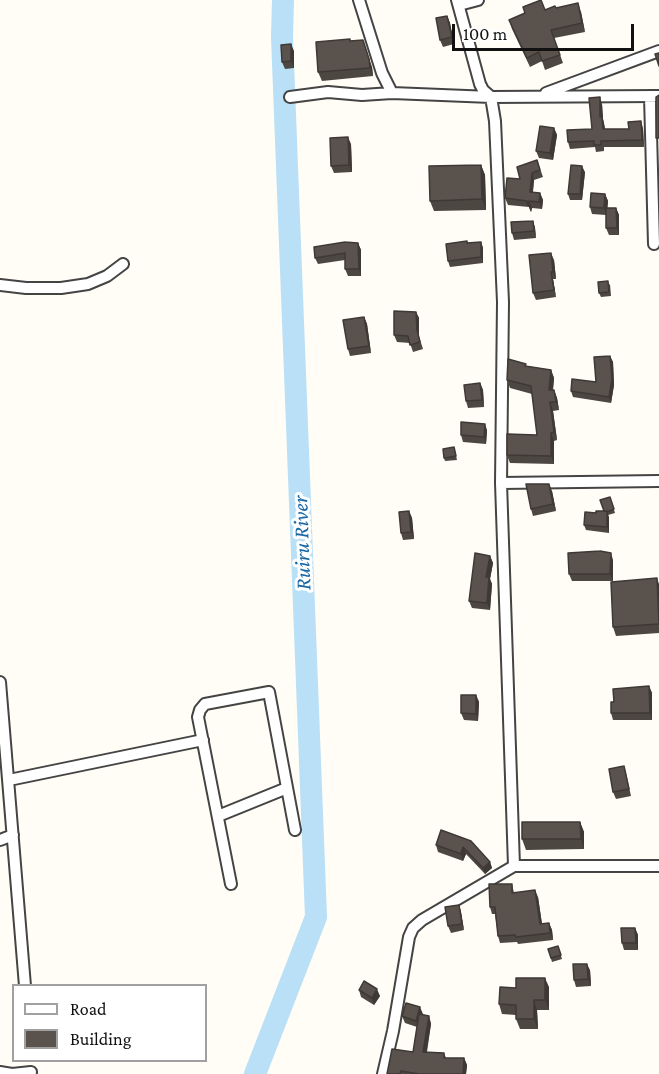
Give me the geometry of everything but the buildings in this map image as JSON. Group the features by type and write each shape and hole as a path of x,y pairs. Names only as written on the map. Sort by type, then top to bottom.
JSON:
{"street":[{"path":"359,0 382,73 392,93"},
{"path":"478,0 458,3 480,84 491,97 495,121 503,302 501,483 514,866"},
{"path":"537,97 659,51"},
{"path":"290,97 328,92 491,97 655,96 654,244"},
{"path":"0,285 62,288 88,284 106,276 123,264"},
{"path":"501,483 659,481"},
{"path":"0,682 25,984"},
{"path":"231,884 198,717 205,704 269,692 295,830"},
{"path":"9,780 203,740"},
{"path":"218,816 287,788"},
{"path":"0,840 13,835"},
{"path":"383,1074 393,1031 409,937 413,928 422,921 514,866 659,866"},
{"path":"0,1072 31,1073"}],"waterway":[{"name":"Ruiru River","path":"255,1074 316,917 282,37 283,0"}]}
